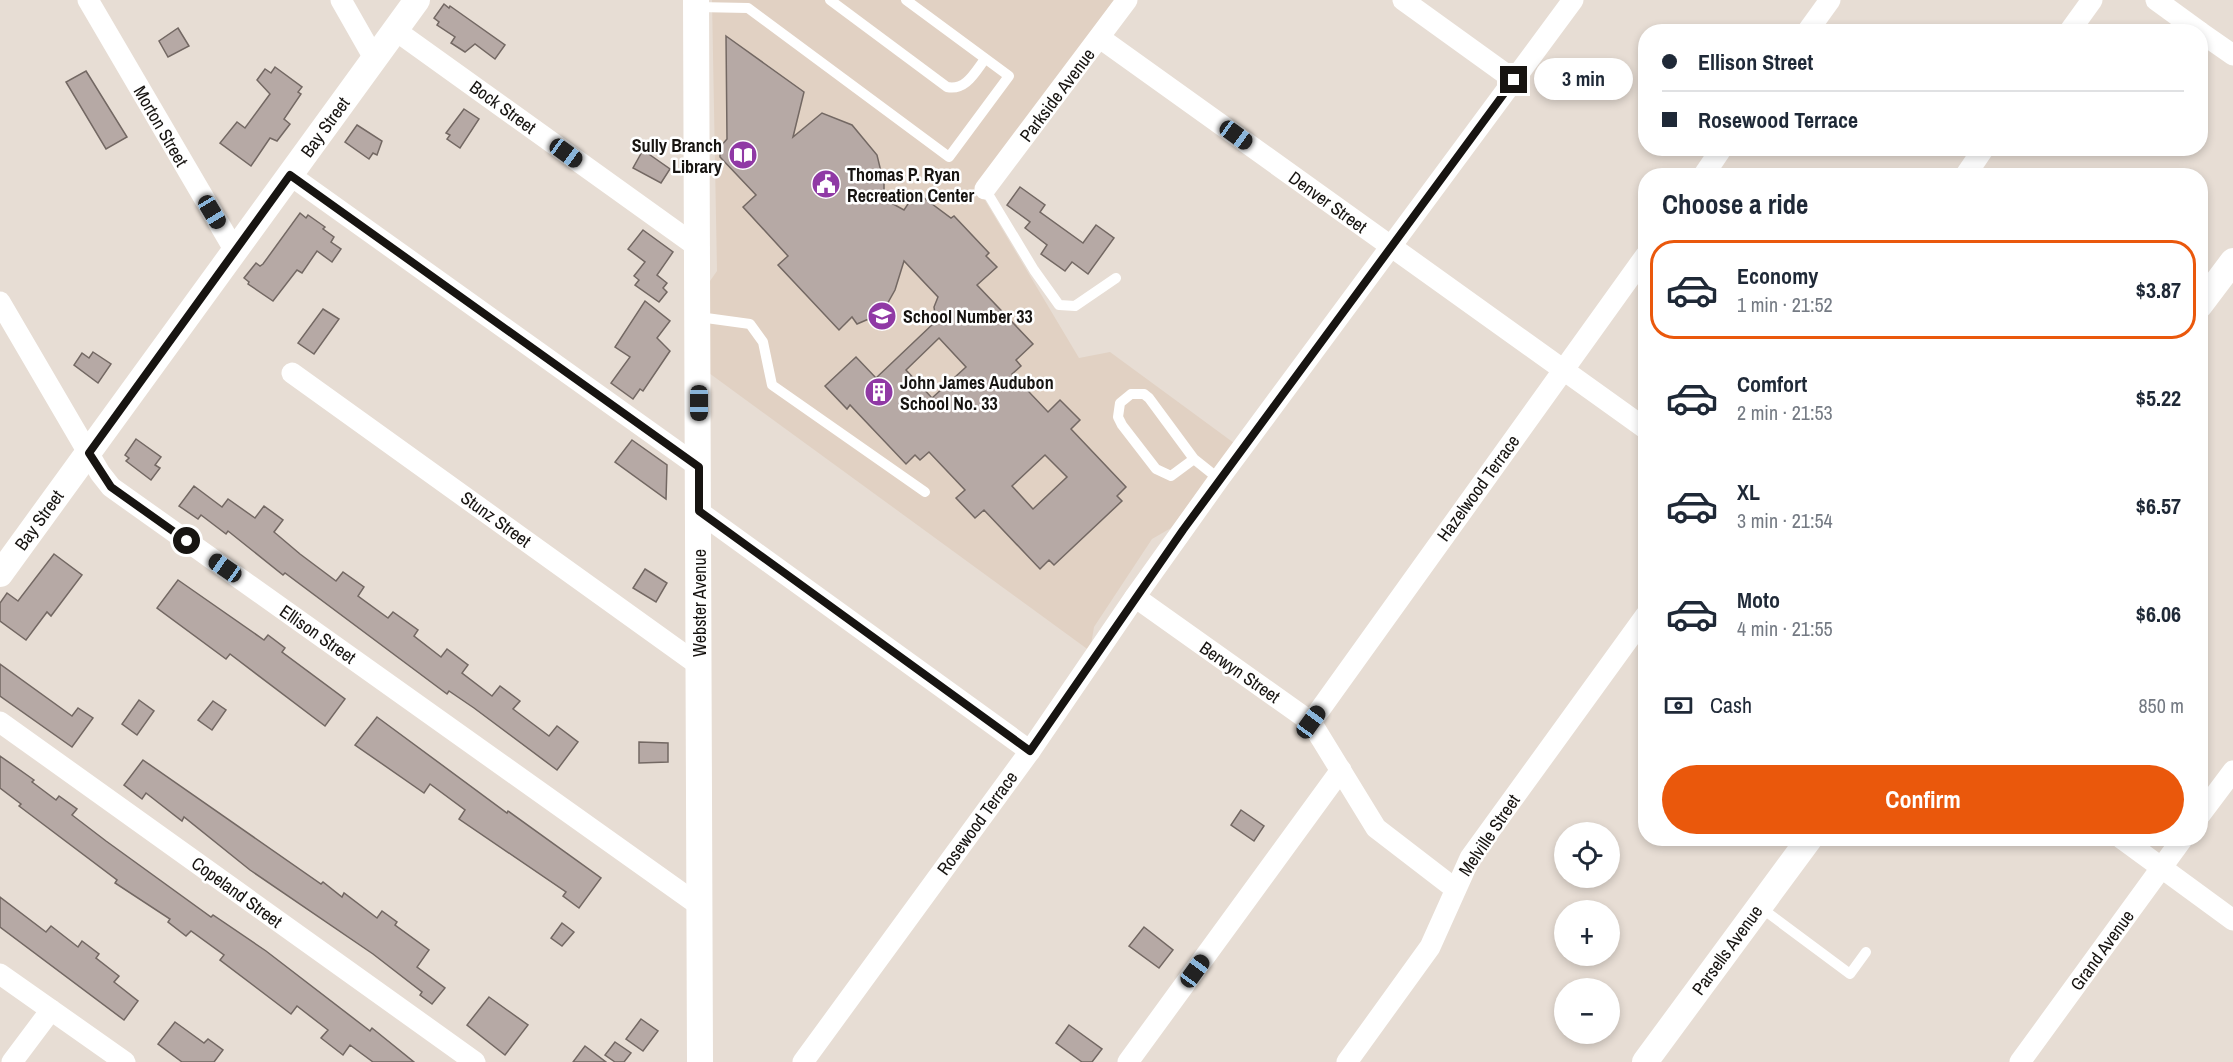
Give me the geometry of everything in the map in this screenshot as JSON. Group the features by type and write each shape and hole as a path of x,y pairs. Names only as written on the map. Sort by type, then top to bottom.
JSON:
{"street":[{"name":"Morton Street","path":"88,0 235,251"},
{"path":"340,0 374,58"},
{"name":"Bay Street","path":"0,574 417,0"},
{"name":"Parkside Avenue","path":"985,189 1127,0"},
{"path":"1403,0 1514,80"},
{"name":"Rosewood Terrace","path":"803,1062 1030,751 1135,597 1220,479 1573,0"},
{"path":"1813,24 1830,0"},
{"path":"2075,24 2092,0"},
{"path":"2156,0 2189,24"},
{"name":"Webster Avenue","path":"696,4 699,248 700,1062"},
{"name":"Bock Street","path":"395,30 699,248"},
{"name":"Denver Street","path":"1100,38 1638,423"},
{"path":"2208,38 2233,55"},
{"path":"290,175 699,467"},
{"path":"2208,294 2233,261"},
{"name":"Hazelwood Terrace","path":"1311,722 1638,266"},
{"name":"Ellison Street","path":"0,302 111,487 700,906"},
{"name":"Stunz Street","path":"292,373 700,666"},
{"path":"699,511 1030,751"},
{"name":"Berwyn Street","path":"1135,597 1311,722 1376,828 1454,888"},
{"name":"Melville Street","path":"1347,1062 1430,947 1454,888 1470,858 1638,626"},
{"name":"Copeland Street","path":"0,722 475,1062"},
{"path":"1128,1062 1341,770"},
{"path":"2208,804 2233,771"},
{"name":"Parsells Avenue","path":"1645,1062 1803,846"},
{"path":"2132,846 2233,920"},
{"name":"Grand Avenue","path":"2020,1062 2177,846"},
{"path":"0,974 125,1062"},
{"path":"12,1062 51,1010"}],"lane":[{"path":"830,0 947,87 955,88 965,85 985,58"},
{"path":"696,4 744,4 949,157 1009,76 906,0"},
{"path":"985,189 1034,270 1059,305 1075,306 1116,278"},
{"path":"699,317 750,324 763,342 772,385 925,492"},
{"path":"1194,459 1171,476 1156,470 1122,424 1119,417 1120,403 1131,394 1144,394 1194,459 1220,479"},
{"path":"1759,907 1850,974 1866,952"}],"shaded area":[{"name":"School Number 33","path":"712,0 1114,0 977,187 1079,358 1110,352 1234,443 1171,528 1152,539 1094,627 1090,651 709,373 710,281 717,271"}],"building":[{"path":"444,4 505,45 495,59 475,44 465,52 451,43 455,37 437,25 439,22 434,18"},
{"path":"178,28 189,46 168,57 159,41"},
{"path":"726,36 804,92 793,137 822,113 852,125 877,155 884,184 884,199 904,210 916,192 951,218 954,216 989,253 986,256 997,267 977,285 1033,344 1016,360 1021,366 1012,374 1048,412 1060,400 1080,420 1071,429 1126,487 1117,496 1122,501 1054,565 1049,560 1040,569 984,510 975,518 956,498 965,490 929,452 920,460 915,455 906,464 850,405 847,409 825,386 856,357 876,378 936,321 934,307 938,297 904,261 895,290 886,306 871,318 857,324 852,317 839,330 778,265 788,256 743,207 756,195 720,157 720,147 727,139","holes":["939,338 966,367 932,398 906,370","1045,455 1067,477 1033,509 1012,486"]},
{"path":"275,67 302,87 298,92 301,94 284,119 290,124 277,141 270,138 251,166 220,143 237,122 245,128 270,94 257,80 265,69 271,73"},
{"path":"86,71 127,137 106,149 66,82"},
{"path":"464,109 479,119 460,148 447,139 450,135 446,133"},
{"path":"357,125 382,141 377,155 373,153 369,159 345,142"},
{"path":"643,150 670,169 661,183 633,168"},
{"path":"1020,187 1045,205 1040,212 1083,243 1096,225 1114,238 1088,274 1072,262 1065,271 1041,254 1047,245 1025,228 1030,222 1007,205"},
{"path":"300,213 306,218 308,215 325,227 323,229 334,237 331,242 341,249 332,262 317,251 302,273 297,270 273,301 248,284 249,282 244,278 256,263 260,266 263,264"},
{"path":"643,230 673,252 657,275 667,283 663,288 667,292 659,302 635,285 639,280 634,276 645,262 628,249"},
{"path":"645,301 670,321 657,338 670,351 643,391 640,389 633,399 611,383 630,357 615,347"},
{"path":"323,309 339,319 314,354 298,343"},
{"path":"93,352 111,364 98,383 74,365 82,353 89,358"},
{"path":"136,439 161,457 155,465 160,468 151,480 126,461 129,458 125,455"},
{"path":"632,440 667,465 666,499 615,462"},
{"path":"194,486 222,507 228,499 255,518 264,506 283,520 274,532 300,554 336,581 343,572 364,587 358,596 388,618 393,612 418,630 414,636 441,657 447,649 468,665 462,673 492,696 500,686 520,701 513,709 549,736 557,726 578,742 557,770 474,708 449,691 447,694 285,573 283,575 228,531 226,534 201,515 198,519 179,506"},
{"path":"54,554 82,575 51,616 47,612 26,640 0,621 0,603 7,593 18,601"},
{"path":"645,569 667,583 656,602 633,588"},
{"path":"178,580 264,640 268,635 285,648 282,652 345,699 325,726 230,654 226,659 157,608"},
{"path":"0,664 72,716 78,708 93,718 72,747 0,696"},
{"path":"139,700 154,711 137,735 122,724"},
{"path":"213,701 226,710 212,730 198,720"},
{"path":"377,717 507,813 508,811 601,878 579,908 563,896 566,892 459,819 465,810 430,784 424,793 355,745"},
{"path":"639,742 668,743 668,762 639,763"},
{"path":"0,756 34,780 32,782 56,800 59,796 77,809 72,815 106,841 211,917 213,915 266,951 370,1031 372,1028 414,1062 373,1062 350,1045 343,1055 321,1038 328,1030 297,1006 291,1014 220,960 224,955 191,931 186,936 168,922 170,919 115,883 117,880 19,806 21,804 0,788"},
{"path":"143,760 321,884 323,882 342,897 344,893 377,918 382,911 397,922 395,925 429,950 417,967 445,988 432,1004 420,995 422,992 373,954 250,870 184,817 182,821 146,793 142,799 124,785"},
{"path":"1241,810 1264,826 1254,841 1231,825"},
{"path":"0,897 46,932 51,926 78,947 82,941 99,954 96,958 119,976 114,982 138,1001 124,1020 0,927"},
{"path":"562,923 574,932 562,946 551,938"},
{"path":"1144,927 1173,950 1159,968 1129,946"},
{"path":"489,997 528,1025 505,1055 467,1025"},
{"path":"641,1019 658,1031 643,1051 626,1039"},
{"path":"175,1022 204,1043 208,1039 223,1050 214,1062 182,1062 158,1044"},
{"path":"1069,1025 1102,1049 1092,1062 1082,1062 1056,1043"},
{"path":"615,1042 631,1053 624,1062 615,1062 605,1055"},
{"path":"585,1046 606,1062 573,1062"}],"place":[{"name":"Sully Branch Library","path":"743,155"},
{"name":"Thomas P. Ryan Recreation Center","path":"826,184"},
{"name":"School Number 33","path":"882,316"},
{"name":"John James Audubon School No. 33","path":"879,392"}],"route":[{"path":"187,541 111,487 89,453 290,175 699,467 699,511 1030,751 1183,530 1514,80"}]}
